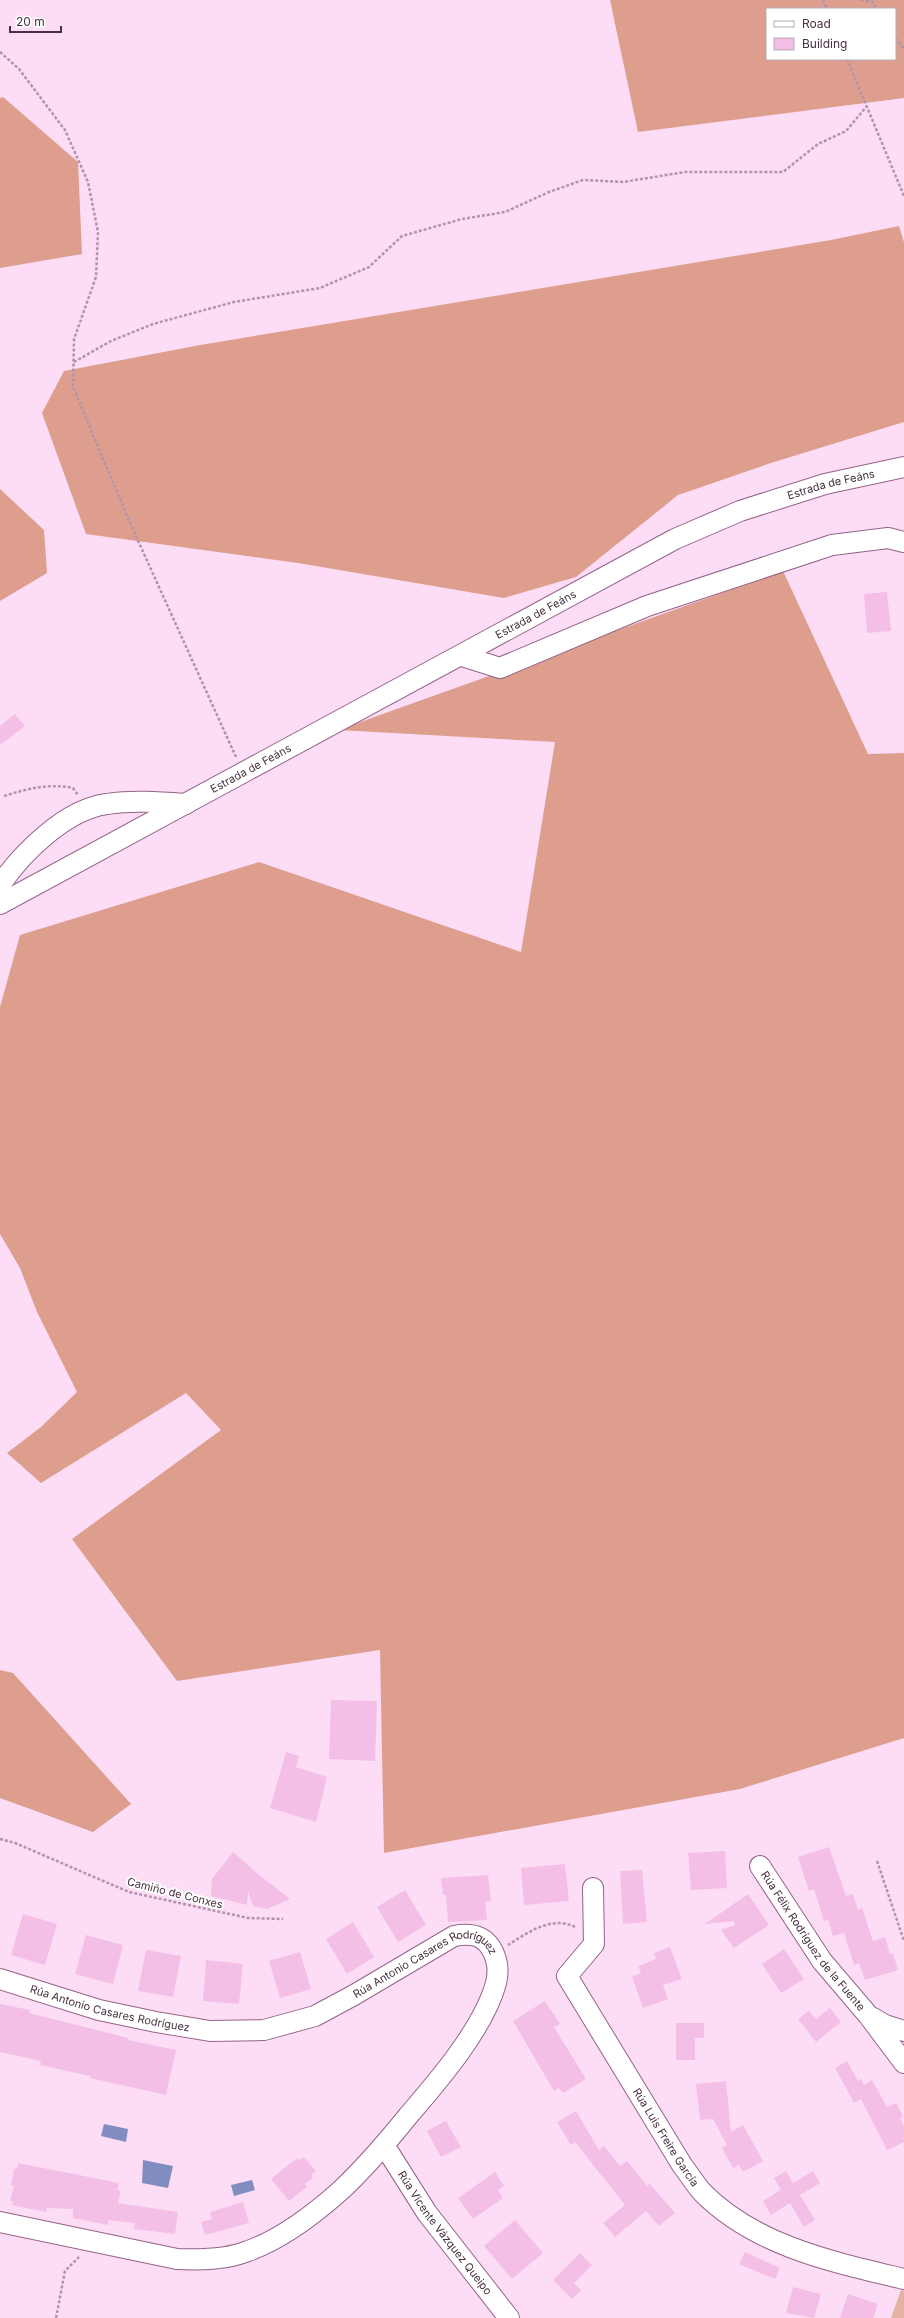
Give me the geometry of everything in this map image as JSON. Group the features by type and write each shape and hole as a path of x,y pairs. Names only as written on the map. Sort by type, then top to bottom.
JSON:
{"street":[{"name":"Estrada de Feáns","path":"0,904 244,774 675,539 740,511 825,484 904,467"},
{"path":"462,656 500,668 648,606 832,545 888,538 904,542"},
{"path":"0,885 45,834 87,809 106,804 145,801 186,804"},
{"name":"Rúa Félix Rodríguez de la Fuente","path":"760,1866 822,1961 901,2053"},
{"name":"Rúa Luis Freire García","path":"593,1888 594,1944 567,1976 682,2165 702,2191 728,2214 760,2235 791,2248 904,2279"},
{"name":"Rúa Antonio Casares Rodríguez","path":"0,1979 99,2010 156,2022 210,2031 264,2030 315,2016 354,1995 454,1936 466,1934 480,1937 488,1944 495,1954 498,1968 496,1983 483,2013 452,2065 384,2144 339,2191 302,2221 274,2239 247,2252 205,2260 177,2259 0,2222"},
{"name":"Rúa Félix Rodríguez de la Fuente","path":"868,2015 885,2025 904,2031"},
{"name":"Rúa Vicente Vázquez Queipo","path":"384,2144 427,2213 509,2318"}],"path":[{"path":"861,0 872,2 875,8"},
{"path":"896,39 904,49"},
{"path":"0,52 19,70 65,130 88,182 98,232 96,278 74,339 73,387 130,523 244,774"},
{"path":"846,60 904,196"},
{"path":"74,362 111,340 153,324 234,302 320,288 369,267 402,236 462,218 505,212 549,192 583,180 623,182 685,172 783,172 818,144 846,131 867,106"},
{"path":"4,796 35,787 59,785 73,788 87,809"},
{"name":"Camiño de Conxes","path":"0,1839 14,1843 129,1892 248,1918 283,1920"},
{"path":"877,1861 904,1941"},
{"path":"495,1954 530,1931 548,1924 570,1924 594,1937"},
{"path":"56,2318 65,2272 95,2242"}],"shaded area":[{"path":"610,0 904,0 904,98 638,132"},
{"path":"3,97 78,162 82,254 0,268 0,98"},
{"path":"899,226 904,242 904,422 771,463 678,495 576,577 504,598 298,563 86,534 42,413 64,371 200,345 831,240"},
{"path":"0,489 44,530 47,573 0,601"},
{"path":"783,571 868,754 904,753 904,1738 740,1789 384,1853 380,1650 177,1681 72,1539 221,1430 186,1393 41,1483 7,1453 41,1427 77,1392 37,1312 20,1268 0,1234 0,1007 20,935 259,862 521,952 555,742 338,730"},
{"path":"0,1670 13,1673 131,1804 93,1832 0,1798"},
{"path":"901,2290 904,2291 904,2318 891,2318"}],"water":[{"path":"104,2124 128,2129 126,2142 101,2136"},
{"path":"143,2160 173,2166 168,2188 142,2183"},
{"path":"252,2180 255,2190 234,2196 231,2185"}],"building":[{"path":"887,592 891,631 867,633 864,594"},
{"path":"15,714 25,726 0,745 0,726"},
{"path":"331,1700 377,1701 375,1761 329,1759"},
{"path":"286,1752 299,1756 296,1767 327,1777 316,1822 270,1808"},
{"path":"829,1847 846,1896 853,1894 858,1910 862,1908 873,1941 885,1937 890,1954 893,1953 898,1970 865,1980 859,1963 854,1965 844,1933 833,1936 828,1920 824,1921 814,1889 809,1891 798,1857"},
{"path":"725,1851 727,1888 691,1890 688,1853"},
{"path":"233,1852 290,1899 267,1909 253,1906 248,1891 247,1905 211,1896 212,1879"},
{"path":"565,1864 569,1901 524,1905 521,1868"},
{"path":"642,1870 647,1922 623,1924 620,1871"},
{"path":"488,1875 491,1901 485,1902 487,1920 448,1922 446,1895 443,1895 441,1878"},
{"path":"405,1890 426,1925 398,1942 377,1907"},
{"path":"748,1894 769,1925 734,1948 721,1930 735,1925 734,1921 705,1924"},
{"path":"23,1914 57,1924 45,1965 11,1955"},
{"path":"353,1922 374,1957 347,1974 326,1939"},
{"path":"86,1935 123,1945 113,1984 75,1974"},
{"path":"670,1947 682,1979 663,1985 668,1999 643,2008 632,1977 641,1973 638,1966 656,1959 654,1953"},
{"path":"784,1949 804,1979 781,1993 762,1964"},
{"path":"146,1950 181,1956 173,1997 138,1991"},
{"path":"300,1952 311,1989 280,1998 269,1961"},
{"path":"206,1960 243,1964 239,2004 203,2001"},
{"path":"545,2001 560,2024 554,2027 586,2079 563,2093 559,2088 554,2091 513,2021"},
{"path":"0,2004 30,2010 29,2013 128,2038 128,2040 176,2050 166,2095 90,2078 90,2076 40,2065 41,2061 0,2052"},
{"path":"830,2008 841,2022 816,2042 798,2019 809,2011 816,2019"},
{"path":"676,2023 704,2023 704,2038 695,2038 695,2060 676,2060"},
{"path":"847,2061 858,2081 861,2079 864,2085 872,2080 887,2107 896,2103 903,2116 900,2118 904,2126 904,2142 887,2150 861,2099 854,2103 835,2068"},
{"path":"726,2081 731,2132 743,2125 763,2161 743,2172 739,2165 733,2168 722,2148 727,2145 713,2119 700,2120 696,2084"},
{"path":"576,2111 599,2150 604,2146 620,2166 627,2161 647,2186 650,2184 675,2213 659,2226 646,2211 615,2237 603,2223 625,2205 575,2142 571,2145 557,2122"},
{"path":"446,2121 461,2147 441,2157 427,2131"},
{"path":"304,2157 316,2171 311,2175 313,2178 305,2184 307,2187 289,2201 271,2179 297,2158 299,2160"},
{"path":"18,2163 119,2183 117,2190 121,2191 118,2203 178,2212 175,2234 134,2229 135,2223 108,2220 108,2225 73,2218 73,2209 47,2208 46,2212 12,2205 13,2201 10,2201 14,2186 11,2185 14,2169 17,2169"},
{"path":"786,2171 793,2183 813,2171 820,2183 800,2195 815,2220 804,2227 790,2203 771,2215 763,2201 781,2190 774,2178"},
{"path":"495,2172 504,2186 498,2190 503,2198 473,2219 458,2198"},
{"path":"243,2202 249,2223 205,2235 201,2222 212,2219 210,2212"},
{"path":"515,2220 543,2253 512,2279 484,2246"},
{"path":"745,2252 780,2268 775,2279 739,2264"},
{"path":"580,2253 592,2265 574,2283 581,2290 572,2299 553,2280"},
{"path":"793,2287 821,2294 814,2318 786,2313"},
{"path":"848,2294 878,2304 873,2318 840,2318"}]}
